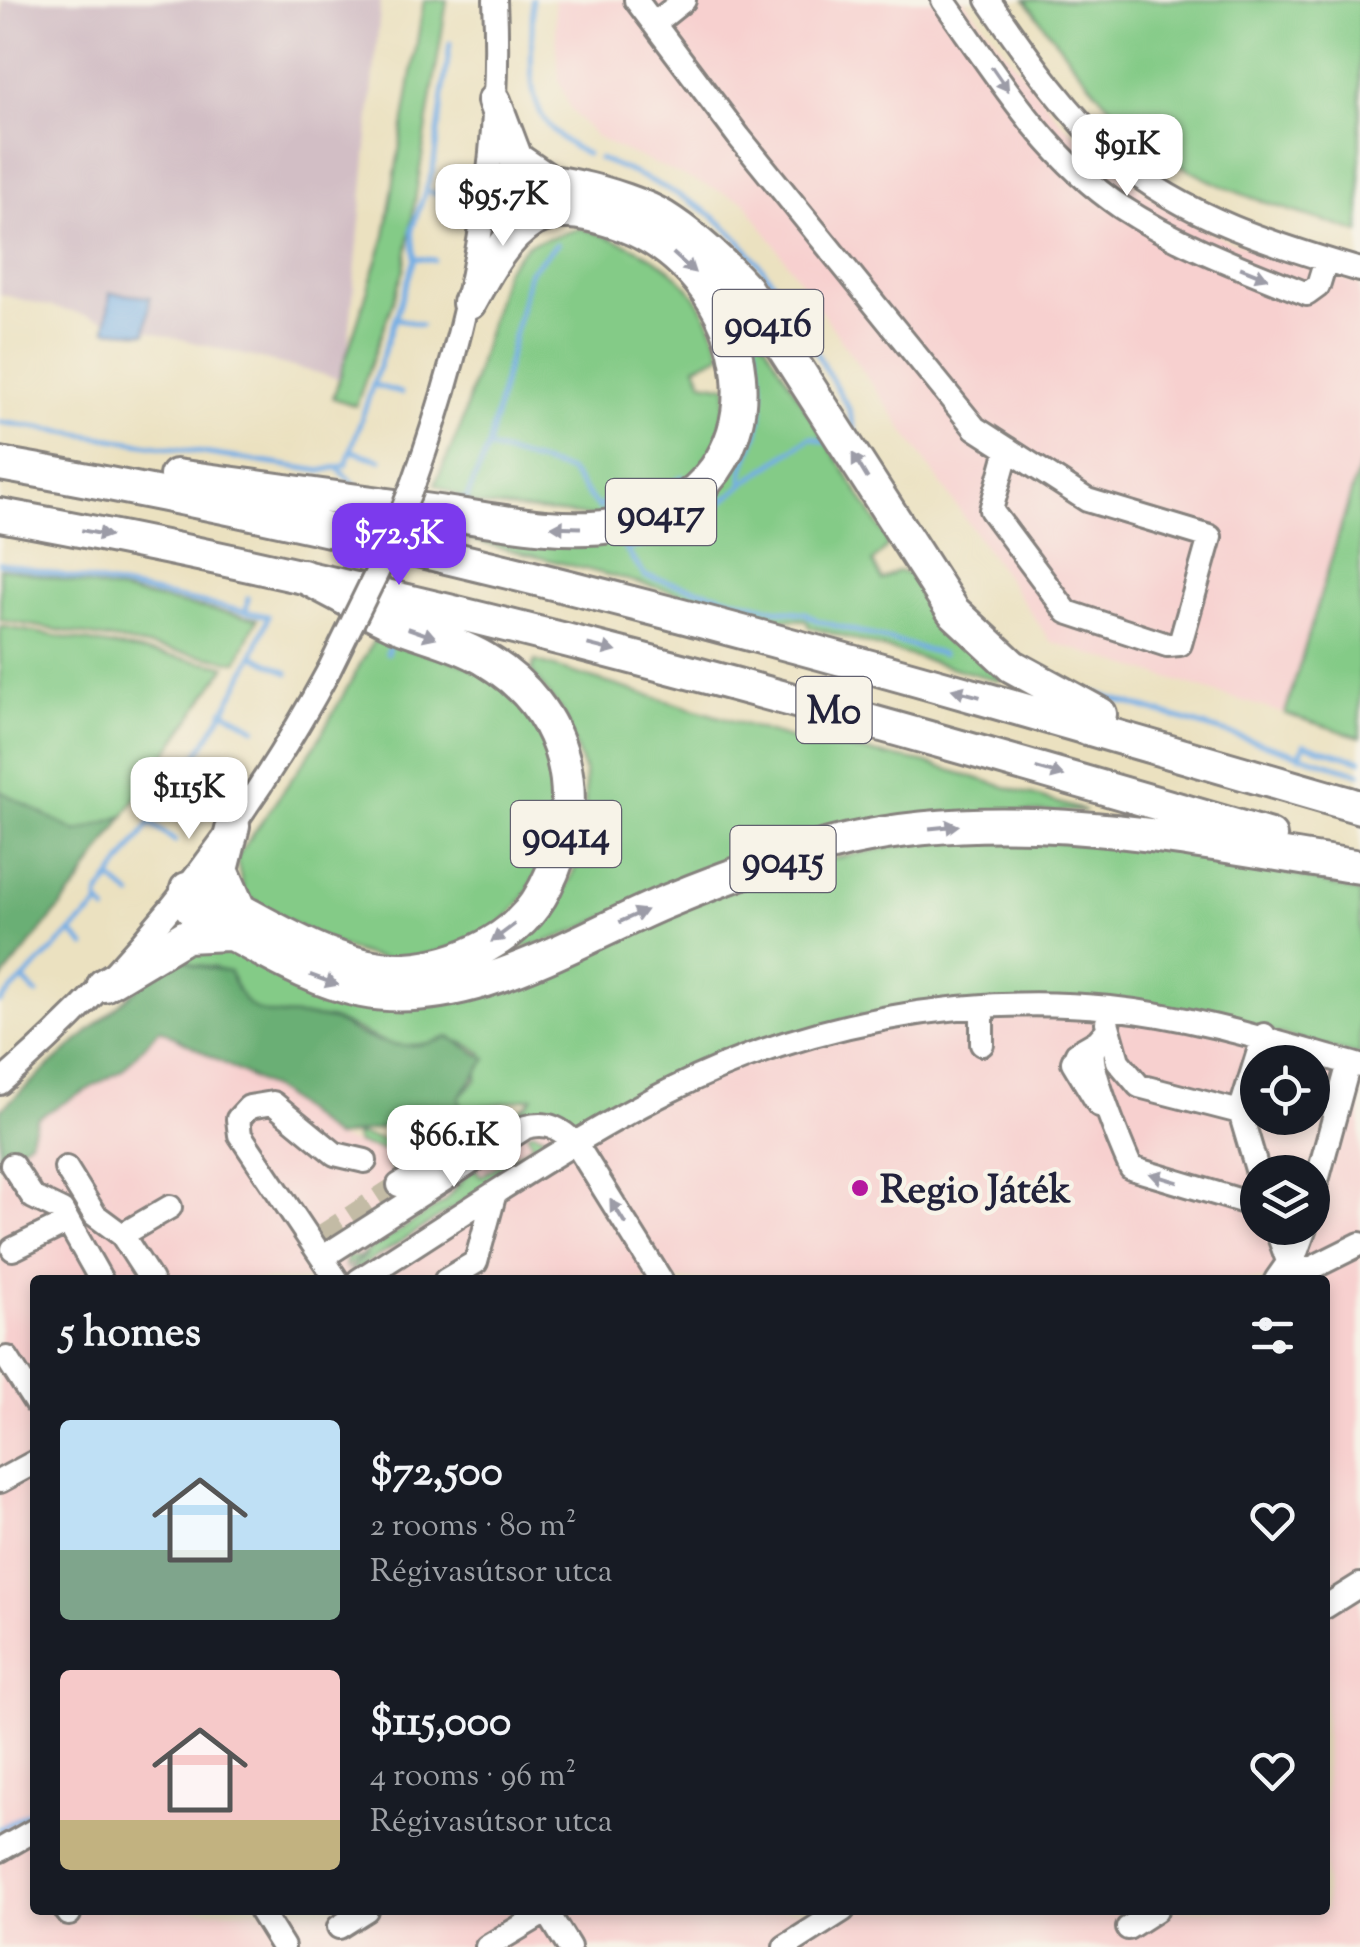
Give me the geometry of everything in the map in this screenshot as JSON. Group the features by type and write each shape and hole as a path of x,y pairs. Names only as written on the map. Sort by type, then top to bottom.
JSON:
{"highway":[{"name":"90416","path":"494,101 516,159 555,196"},
{"name":"90416","path":"485,187 511,179 555,196 660,214 707,248 735,277 822,404 928,577 953,611 1012,666 1106,717 1294,788"},
{"path":"469,303 512,238 555,196"},
{"name":"90417","path":"98,481 141,472 575,528 617,525 672,507 716,467 737,420 740,370 728,324 696,273 654,239 555,196"},
{"name":"M0","path":"0,464 290,519 776,640 1360,806"},
{"name":"M0","path":"0,515 303,576 766,690 1360,865"},
{"name":"90414","path":"238,923 378,968 433,966 497,940 520,920 541,896 566,839 568,778 561,748 536,704 517,682 484,658 392,622 303,576"},
{"name":"90415","path":"186,889 198,915 238,923 332,983 366,992 424,993 506,972 726,877 850,840 897,833 998,824 1117,830 1360,865"},
{"path":"233,826 222,870 238,923"},
{"name":"90415","path":"104,986 186,936 238,923"}],"street":[{"path":"0,1083 104,986 233,826 329,670 379,568 448,389 469,303 494,101 495,0"},
{"path":"636,0 774,182 974,428 1008,449 1088,500 1210,538 1180,644 1167,645 1097,623 1067,612 1058,604 991,510 1008,449"},
{"path":"654,24 684,0"},
{"path":"944,0 1024,114 1118,205 1215,258 1307,294 1318,286 1326,260"},
{"path":"988,0 1035,68 1119,160 1203,214 1360,270"},
{"path":"982,1007 982,1044"},
{"path":"368,1275 576,1144 671,1090 746,1058 887,1019 982,1007 1109,1008 1264,1036 1354,1065 1326,1155"},
{"path":"1109,1008 1092,1056 1109,1121 1131,1168 1240,1201"},
{"path":"1261,1045 1264,1036"},
{"path":"1101,1037 1139,1086 1240,1112"},
{"path":"365,1161 335,1154 272,1103 257,1103 242,1113 240,1135 325,1257 445,1192 463,1165 526,1127"},
{"path":"400,1186 439,1160 526,1127 554,1126 576,1144 658,1275"},
{"path":"12,1165 26,1190 54,1206 68,1222 98,1275"},
{"path":"66,1168 95,1215 122,1235 148,1275"},
{"path":"454,1275 476,1262 494,1196"},
{"path":"122,1235 170,1207"},
{"path":"13,1250 68,1222"},
{"path":"1282,1272 1310,1269 1360,1244"},
{"path":"1278,1245 1282,1272"},
{"path":"1282,1272 1296,1245"},
{"path":"7,1358 30,1399"},
{"path":"0,1481 30,1465"},
{"path":"1330,1604 1360,1585"},
{"path":"0,1850 30,1841"},
{"path":"263,1915 283,1947"},
{"path":"339,1926 358,1915"},
{"path":"486,1947 539,1915"},
{"path":"550,1915 569,1947"},
{"path":"1128,1928 1161,1915"},
{"path":"785,1947 812,1918"}],"shaded area":[{"path":"2,0 381,0 345,380 0,294"},
{"path":"554,0 964,0 1063,124 1153,198 1191,223 1230,241 1360,284 1360,463 1285,714 1051,642 745,202 615,147 595,136 570,109 559,80"},
{"path":"1004,997 1294,1045 1240,1045 1240,1135 1330,1135 1330,1051 1360,1056 1360,1947 0,1947 0,1139 161,1028 281,1094 334,1138 389,1151 387,1163 455,1147 537,1117 583,1126 692,1070"}],"green space":[{"path":"424,0 447,0 404,270 356,406 333,398 385,236"},
{"path":"1025,0 1360,0 1360,233 1234,191 1169,157 1101,96"},
{"path":"581,228 652,257 671,270 701,305 722,354 696,366 703,382 728,386 721,436 699,471 666,499 598,517 477,505 435,484 461,426 505,270 528,244"},
{"path":"742,306 887,539 887,547 873,562 882,580 897,571 910,574 969,649 1001,677 999,681 809,627 806,620 780,619 432,530 433,525 558,541 608,541 659,530 684,517 724,479 749,430 756,403 757,375 752,349 736,309"},
{"path":"1360,463 1360,737 1285,714"},
{"path":"0,568 257,619 237,662 0,620"},
{"path":"0,626 226,666 124,816 77,832 0,791"},
{"path":"374,640 463,664 509,690 542,736 554,764 559,790 548,850 516,908 502,923 478,938 405,959 386,959 344,948 279,916 245,895 236,858 314,747"},
{"path":"535,661 789,738 923,762 1085,811 951,816 818,834 708,867 564,935 514,948 569,882 585,843 585,773 563,713 531,671"},
{"path":"0,791 77,832 124,816 79,884 0,982"},
{"path":"931,839 1151,844 1289,873 1360,893 1360,1056 1202,1014 858,1016 588,1124 537,1117 455,1147 396,1178 387,1163 389,1151 357,1144 354,1134 397,1143 417,1153 459,1128 518,1111 533,1097 462,1111 458,1098 476,1080 483,1053 450,1040 424,1048 401,1047 333,1020 258,1012 240,1000 215,967 194,965 176,954 219,944 399,1005 805,864"},
{"path":"176,954 194,965 230,972 237,990 258,1010 331,1020 393,1044 426,1044 449,1037 487,1059 459,1097 462,1111 334,1138 281,1094 160,1029 122,1070 37,1118 30,1140 0,1161 0,1110"},
{"path":"533,1131 558,1142 356,1270 349,1270 368,1254 345,1267 347,1256 358,1257 443,1203 473,1166 481,1176 533,1144 527,1133"}],"water":[{"path":"110,293 150,297 146,333 106,330"}],"waterway":[{"path":"532,0 531,69 538,107 563,140 586,154"},
{"path":"0,422 321,471 346,465 415,259 412,229 433,170 450,43"},
{"path":"599,159 684,198 731,232 787,304 849,409 855,431"},
{"path":"426,191 444,195"},
{"path":"460,500 466,500 488,448 529,272 557,244"},
{"path":"415,258 434,260"},
{"path":"395,318 421,325"},
{"path":"625,549 674,534 743,484 762,403 759,360 747,319"},
{"path":"374,385 401,393"},
{"path":"743,484 811,437 825,442"},
{"path":"488,448 569,471 599,509"},
{"path":"352,451 381,460"},
{"path":"339,470 356,485"},
{"path":"597,506 656,495 682,477"},
{"path":"620,542 645,576 778,610 805,613 818,621 942,654"},
{"path":"0,563 268,616 237,688 216,724 100,893 98,901 106,911"},
{"path":"246,611 248,598"},
{"path":"387,653 392,635"},
{"path":"255,656 288,673"},
{"path":"1091,692 1360,773"},
{"path":"223,710 255,728"},
{"path":"1300,756 1304,744 1360,760"},
{"path":"186,767 216,786"},
{"path":"150,823 175,841"},
{"path":"111,879 132,896"},
{"path":"0,1002 100,904"},
{"path":"71,932 85,946"},
{"path":"23,980 37,994"},
{"path":"0,1829 30,1812"}],"tunnel":[{"path":"323,1235 399,1185"}],"place":[{"name":"Regio Játék","path":"860,1188"}]}
